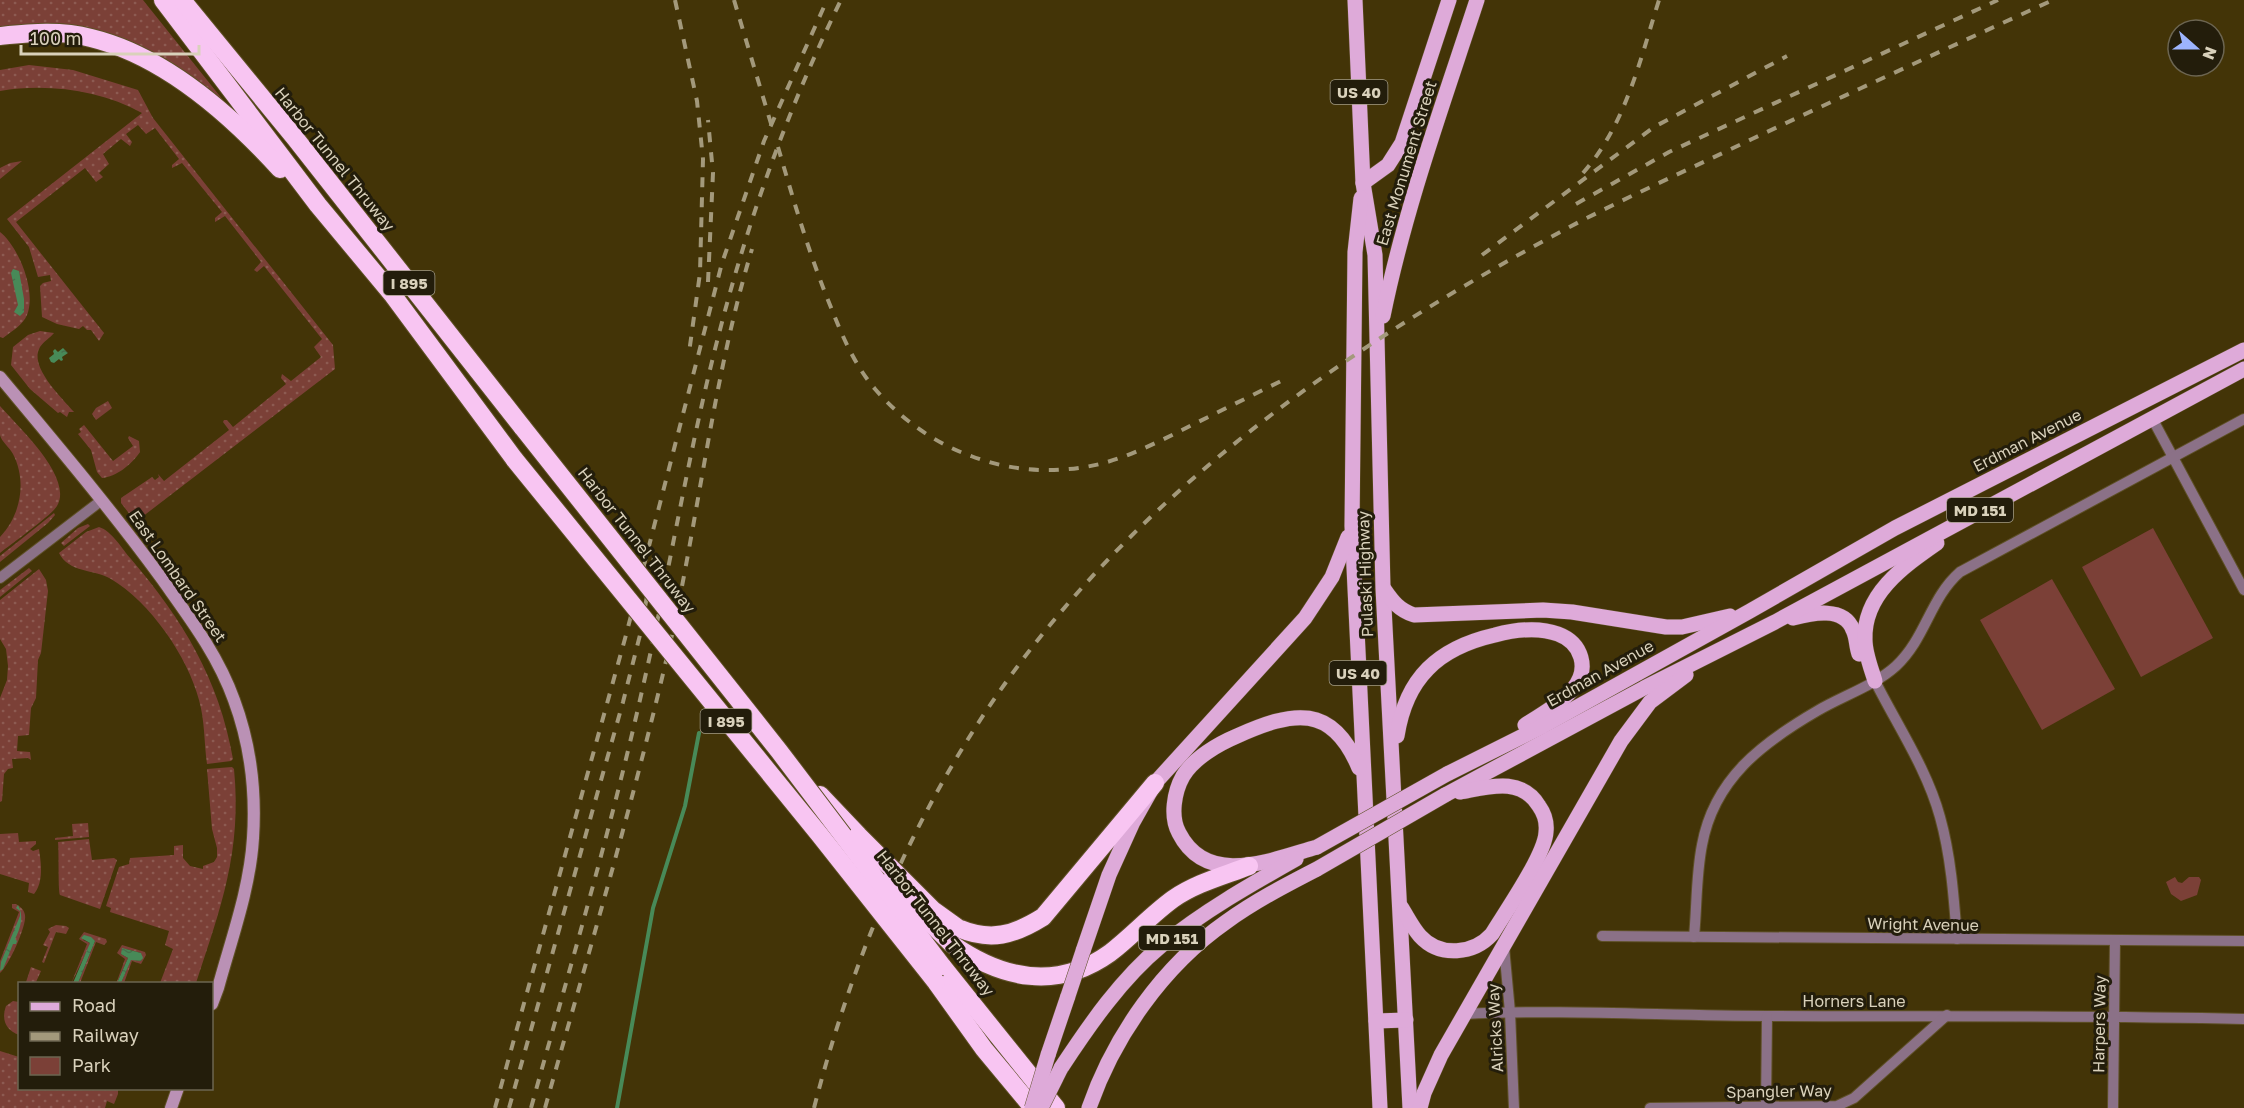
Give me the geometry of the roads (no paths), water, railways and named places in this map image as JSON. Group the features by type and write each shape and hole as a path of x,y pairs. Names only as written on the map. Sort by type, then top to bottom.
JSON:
{"highway":[{"name":"Harbor Tunnel Thruway","path":"163,0 318,205 392,294 515,460 819,834 1056,1108"},
{"name":"Harbor Tunnel Thruway","path":"182,0 295,138 779,751 939,974 984,1049 1032,1108"},
{"path":"194,0 295,138"},
{"path":"0,36 38,32 90,38 120,47 151,63 188,87 233,122 300,191 318,205"},
{"path":"779,751 858,835 904,895 990,967 1014,975 1036,977 1078,971 1109,953 1174,898 1200,884 1249,866"},
{"path":"955,936 1008,934 1023,929 1043,917 1155,783"}],"main road":[{"name":"Pulaski Highway","path":"1355,0 1364,183 1375,255 1383,588 1410,1108"},
{"name":"East Monument Street","path":"1364,183 1388,165 1402,143 1449,0"},
{"name":"East Monument Street","path":"1378,339 1394,260 1477,0"},
{"name":"Pulaski Highway","path":"1364,183 1355,260 1352,526 1380,1108"},
{"name":"Erdman Avenue","path":"1041,1108 1061,1068 1092,1021 1127,980 1161,946 1211,908 1447,774 1543,726 1895,528 2244,350"},
{"name":"Erdman Avenue","path":"1090,1104 1118,1043 1174,968 1224,923 1263,897 1317,869 1445,795 1775,622 2244,369"},
{"name":"East Lombard Street","path":"0,377 102,500 185,611 216,660 234,699 245,739 253,787 253,839 245,887 213,1001"},
{"path":"1875,681 1864,639 1869,616 1879,593 1897,573 1996,501"},
{"path":"1032,1108 1112,866 1133,822 1155,783 1311,610 1332,577 1352,526"},
{"path":"1383,588 1395,605 1414,615 1543,610 1572,612 1666,627 1682,627 1750,611"},
{"path":"1775,622 1813,615 1835,614 1843,617 1853,627 1857,649 1875,681"},
{"path":"1393,769 1400,718 1407,698 1429,666 1445,654 1481,638 1522,630 1556,634 1575,644 1580,652 1582,671 1573,689 1540,716 1447,774"},
{"path":"1420,1108 1431,1075 1464,1014 1635,721 1650,702 1716,652"},
{"path":"1317,847 1249,866 1218,865 1202,859 1191,852 1177,829 1174,816 1178,788 1184,775 1203,755 1230,739 1280,719 1307,717 1340,734 1351,750 1364,780"},
{"path":"1400,905 1420,936 1429,944 1452,951 1465,951 1476,947 1492,934 1544,844 1545,820 1535,799 1526,791 1515,786 1502,785 1445,795"},
{"path":"1376,1021 1406,1020"},
{"path":"171,1108 178,1090"}],"street":[{"path":"2151,418 2244,590"},
{"path":"1694,937 1702,843 1720,798 1733,776 1747,759 1772,738 1826,706 1875,681 1895,667 1908,654 1924,629 1937,599 1949,582 1960,572 2244,419"},
{"path":"0,578 102,500"},
{"path":"1875,681 1920,766 1940,816 1948,854 1957,939"},
{"name":"Wright Avenue","path":"1602,936 2244,941"},
{"name":"Harpers Way","path":"2113,1108 2115,940"},
{"name":"Alricks Way","path":"1504,947 1510,1012 1514,1108"},
{"name":"Horners Lane","path":"1464,1014 1510,1012 2244,1019"},
{"name":"Spangler Way","path":"1650,1108 1821,1108 1846,1104 1947,1015"},
{"path":"1766,1108 1767,1016"}],"water":[{"path":"13,269 19,271 24,299 24,312 20,316 14,312 18,305 11,273"},
{"path":"63,348 68,353 62,357 63,360 51,362 49,358 54,354 53,351 55,349 58,352"},
{"path":"18,905 20,909 21,917 15,939 17,941 13,944 3,969 0,971 1,962 20,916 20,911 16,908"},
{"path":"84,935 95,941 78,982 73,982 90,943 81,938"},
{"path":"122,948 141,953 143,958 141,961 131,960 121,982 117,982 128,958 121,954"}],"waterway":[{"path":"617,1108 653,908 685,806 699,733"}],"railway":[{"path":"675,0 697,101 703,159 700,273 689,353"},
{"path":"734,0 772,127"},
{"path":"495,1108 626,635 722,263 764,141 827,0"},
{"path":"531,1108 632,736 700,414 732,284 758,201 788,119 841,0"},
{"path":"1583,173 1598,154 1621,113 1659,0"},
{"path":"1576,204 1669,152 1998,0"},
{"path":"814,1108 833,1041 880,910 909,846 941,785 977,725 1017,668 1060,613 1115,553 1173,496 1235,443 1300,393 1437,302 1508,261 1643,190 2053,0"},
{"path":"1482,255 1654,127 1787,56"},
{"path":"708,120 713,173 708,282"},
{"path":"778,147 817,270 856,362 875,389 907,420 931,437 957,451 1003,465 1035,470 1068,469 1100,464 1156,443 1285,379"},
{"path":"545,1108 612,872 658,695 682,587 727,344 752,249"},
{"path":"509,1108 623,702 640,635 654,557"}]}
